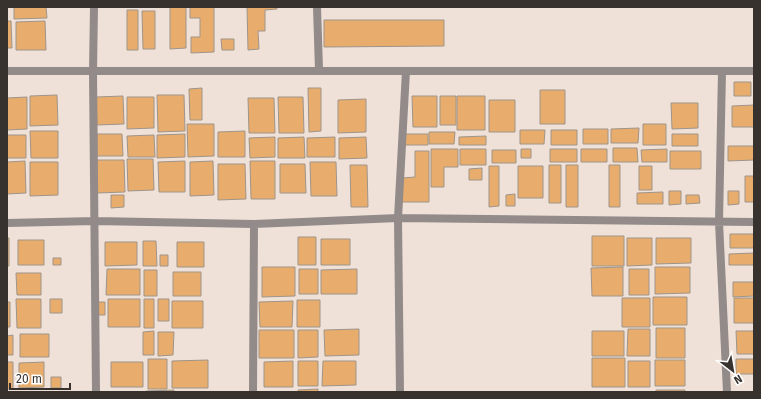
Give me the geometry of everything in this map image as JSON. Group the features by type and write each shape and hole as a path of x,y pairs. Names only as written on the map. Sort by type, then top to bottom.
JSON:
{"street":[{"path":"94,7 93,72 96,392"},
{"path":"317,7 319,70"},
{"path":"7,71 754,71"},
{"path":"400,392 398,218 406,71"},
{"path":"722,71 719,222 727,392"},
{"path":"7,224 95,221 254,224 398,218 754,222"},
{"path":"254,224 254,392"}],"building":[{"path":"14,7 46,7 47,18 14,19"},
{"path":"170,7 186,7 186,48 170,49"},
{"path":"190,7 214,7 214,52 191,53 191,37 200,37 200,18 190,18"},
{"path":"247,7 277,7 277,9 265,10 265,31 258,31 259,49 248,50"},
{"path":"127,10 138,10 138,50 127,50"},
{"path":"142,11 155,11 155,49 143,49"},
{"path":"324,20 444,20 444,46 324,47"},
{"path":"7,21 11,21 12,48 7,48"},
{"path":"45,21 46,50 16,50 16,22"},
{"path":"221,39 234,39 234,50 222,50"},
{"path":"734,82 751,82 751,96 734,96"},
{"path":"202,88 202,120 190,120 189,89"},
{"path":"308,88 321,88 321,131 309,132"},
{"path":"540,90 565,90 565,124 540,124"},
{"path":"57,95 58,125 30,126 30,96"},
{"path":"157,95 184,95 185,131 158,132"},
{"path":"123,96 124,124 97,125 96,97"},
{"path":"412,96 437,96 437,127 413,127"},
{"path":"440,96 456,96 456,125 440,125"},
{"path":"457,96 485,96 485,130 457,130"},
{"path":"27,97 27,129 7,130 7,98"},
{"path":"127,97 154,97 154,128 127,129"},
{"path":"278,97 303,97 304,133 279,133"},
{"path":"248,98 274,98 275,133 249,133"},
{"path":"366,99 366,132 338,133 338,100"},
{"path":"489,100 515,100 515,132 489,132"},
{"path":"671,103 698,103 698,128 672,129"},
{"path":"754,105 754,127 732,127 732,106"},
{"path":"187,124 214,124 214,156 188,157"},
{"path":"643,124 666,124 666,145 643,145"},
{"path":"639,128 638,143 611,143 611,129"},
{"path":"583,129 608,129 608,144 583,144"},
{"path":"520,130 545,130 544,144 520,144"},
{"path":"551,130 577,130 577,145 551,145"},
{"path":"30,131 58,131 58,158 31,158"},
{"path":"245,131 245,157 218,157 218,132"},
{"path":"429,132 455,132 454,144 429,144"},
{"path":"97,134 122,134 123,156 97,156"},
{"path":"185,134 185,157 157,158 157,135"},
{"path":"403,134 428,134 428,145 403,145"},
{"path":"672,134 698,134 698,146 672,146"},
{"path":"7,135 26,135 26,158 7,158"},
{"path":"154,135 155,157 128,157 127,136"},
{"path":"486,136 486,145 459,145 459,137"},
{"path":"275,137 275,157 250,158 249,138"},
{"path":"304,137 305,158 278,158 278,138"},
{"path":"335,137 335,157 307,157 307,138"},
{"path":"366,137 367,158 339,159 339,138"},
{"path":"728,146 754,146 754,160 728,161"},
{"path":"613,148 637,148 638,162 613,162"},
{"path":"431,149 458,149 458,167 444,167 444,187 431,187"},
{"path":"460,149 486,149 486,165 460,165"},
{"path":"521,149 531,149 531,158 521,158"},
{"path":"550,149 577,149 577,162 550,162"},
{"path":"581,149 607,149 607,162 581,162"},
{"path":"667,149 667,162 642,162 641,150"},
{"path":"492,150 516,150 516,163 492,163"},
{"path":"415,151 429,151 429,202 402,202 402,178 415,177"},
{"path":"670,151 701,151 701,169 670,169"},
{"path":"127,159 153,159 154,190 128,191"},
{"path":"97,160 124,160 125,192 97,193"},
{"path":"25,161 26,193 7,194 7,162"},
{"path":"185,161 185,192 159,192 158,162"},
{"path":"213,161 214,195 190,196 190,162"},
{"path":"250,161 275,161 275,199 251,199"},
{"path":"30,162 58,162 58,195 30,196"},
{"path":"310,162 336,162 337,196 311,196"},
{"path":"218,164 245,164 246,199 218,200"},
{"path":"280,164 305,164 306,193 280,193"},
{"path":"350,165 367,165 368,207 351,207"},
{"path":"549,165 561,165 561,203 549,203"},
{"path":"566,165 578,165 578,207 566,207"},
{"path":"609,165 620,165 620,207 609,207"},
{"path":"489,166 499,166 499,206 489,207"},
{"path":"518,166 543,166 543,198 518,198"},
{"path":"639,166 652,166 652,190 639,190"},
{"path":"482,168 482,180 469,180 469,169"},
{"path":"745,176 754,176 754,202 745,202"},
{"path":"669,191 681,191 681,204 669,205"},
{"path":"728,191 739,191 739,204 728,205"},
{"path":"663,192 663,204 637,204 637,193"},
{"path":"515,194 515,206 506,206 506,195"},
{"path":"111,195 124,195 124,207 111,208"},
{"path":"686,195 699,195 700,203 686,204"},
{"path":"730,234 754,234 754,248 730,248"},
{"path":"592,236 624,236 624,266 592,266"},
{"path":"298,237 316,237 316,265 298,265"},
{"path":"7,238 9,238 9,266 7,266"},
{"path":"627,238 652,238 652,265 627,266"},
{"path":"656,238 691,238 691,263 656,264"},
{"path":"321,239 350,239 350,265 321,265"},
{"path":"18,240 44,240 44,265 18,265"},
{"path":"143,241 156,241 157,266 143,266"},
{"path":"105,242 137,242 137,265 105,266"},
{"path":"177,242 204,242 204,267 177,267"},
{"path":"754,253 754,265 729,265 729,254"},
{"path":"160,255 168,255 168,266 160,266"},
{"path":"53,258 61,258 61,265 53,265"},
{"path":"262,267 295,267 295,296 262,297"},
{"path":"623,267 623,296 592,296 591,268"},
{"path":"655,267 690,267 690,293 655,294"},
{"path":"107,269 140,269 140,295 106,295"},
{"path":"299,269 318,269 318,294 299,294"},
{"path":"357,269 357,294 321,294 321,270"},
{"path":"629,269 649,269 649,295 629,295"},
{"path":"144,270 157,270 157,296 144,296"},
{"path":"173,272 201,272 201,296 173,296"},
{"path":"16,273 41,273 41,295 17,295"},
{"path":"733,282 754,282 754,296 733,297"},
{"path":"653,297 687,297 687,325 653,325"},
{"path":"622,298 650,298 650,327 622,327"},
{"path":"734,298 754,298 754,323 734,323"},
{"path":"16,299 41,299 41,328 17,328"},
{"path":"50,299 62,299 62,313 50,313"},
{"path":"108,299 140,299 140,327 108,327"},
{"path":"144,299 154,299 154,328 144,328"},
{"path":"158,299 169,299 169,321 158,321"},
{"path":"297,300 320,300 320,327 297,327"},
{"path":"172,301 203,301 203,328 172,328"},
{"path":"293,301 292,327 260,327 259,302"},
{"path":"7,302 10,302 10,327 7,327"},
{"path":"97,302 105,302 105,315 97,315"},
{"path":"656,328 685,328 685,358 656,358"},
{"path":"359,329 359,355 325,356 324,330"},
{"path":"628,329 650,329 650,356 627,356"},
{"path":"259,330 294,330 294,358 259,358"},
{"path":"298,330 318,330 318,357 298,358"},
{"path":"154,331 154,355 143,355 143,332"},
{"path":"592,331 624,331 624,356 592,356"},
{"path":"736,331 754,331 754,354 737,354"},
{"path":"158,332 174,332 173,355 158,356"},
{"path":"20,334 49,334 49,357 20,357"},
{"path":"13,335 13,355 7,355 7,336"},
{"path":"592,358 625,358 625,387 592,387"},
{"path":"148,359 167,359 167,389 148,389"},
{"path":"736,359 754,359 754,374 736,374"},
{"path":"208,360 208,388 172,388 172,361"},
{"path":"655,360 685,360 685,386 655,386"},
{"path":"293,361 293,387 264,387 264,362"},
{"path":"298,361 318,361 318,386 298,386"},
{"path":"323,361 356,361 356,385 322,386"},
{"path":"628,361 650,361 650,387 628,387"},
{"path":"7,362 13,362 13,389 7,389"},
{"path":"44,362 44,387 19,388 19,363"},
{"path":"111,362 143,362 143,387 111,387"},
{"path":"51,377 61,377 61,388 51,388"},
{"path":"318,389 318,392 298,392 298,390"},
{"path":"174,390 174,392 146,392 146,391"},
{"path":"656,390 685,390 685,392 656,392"}]}
